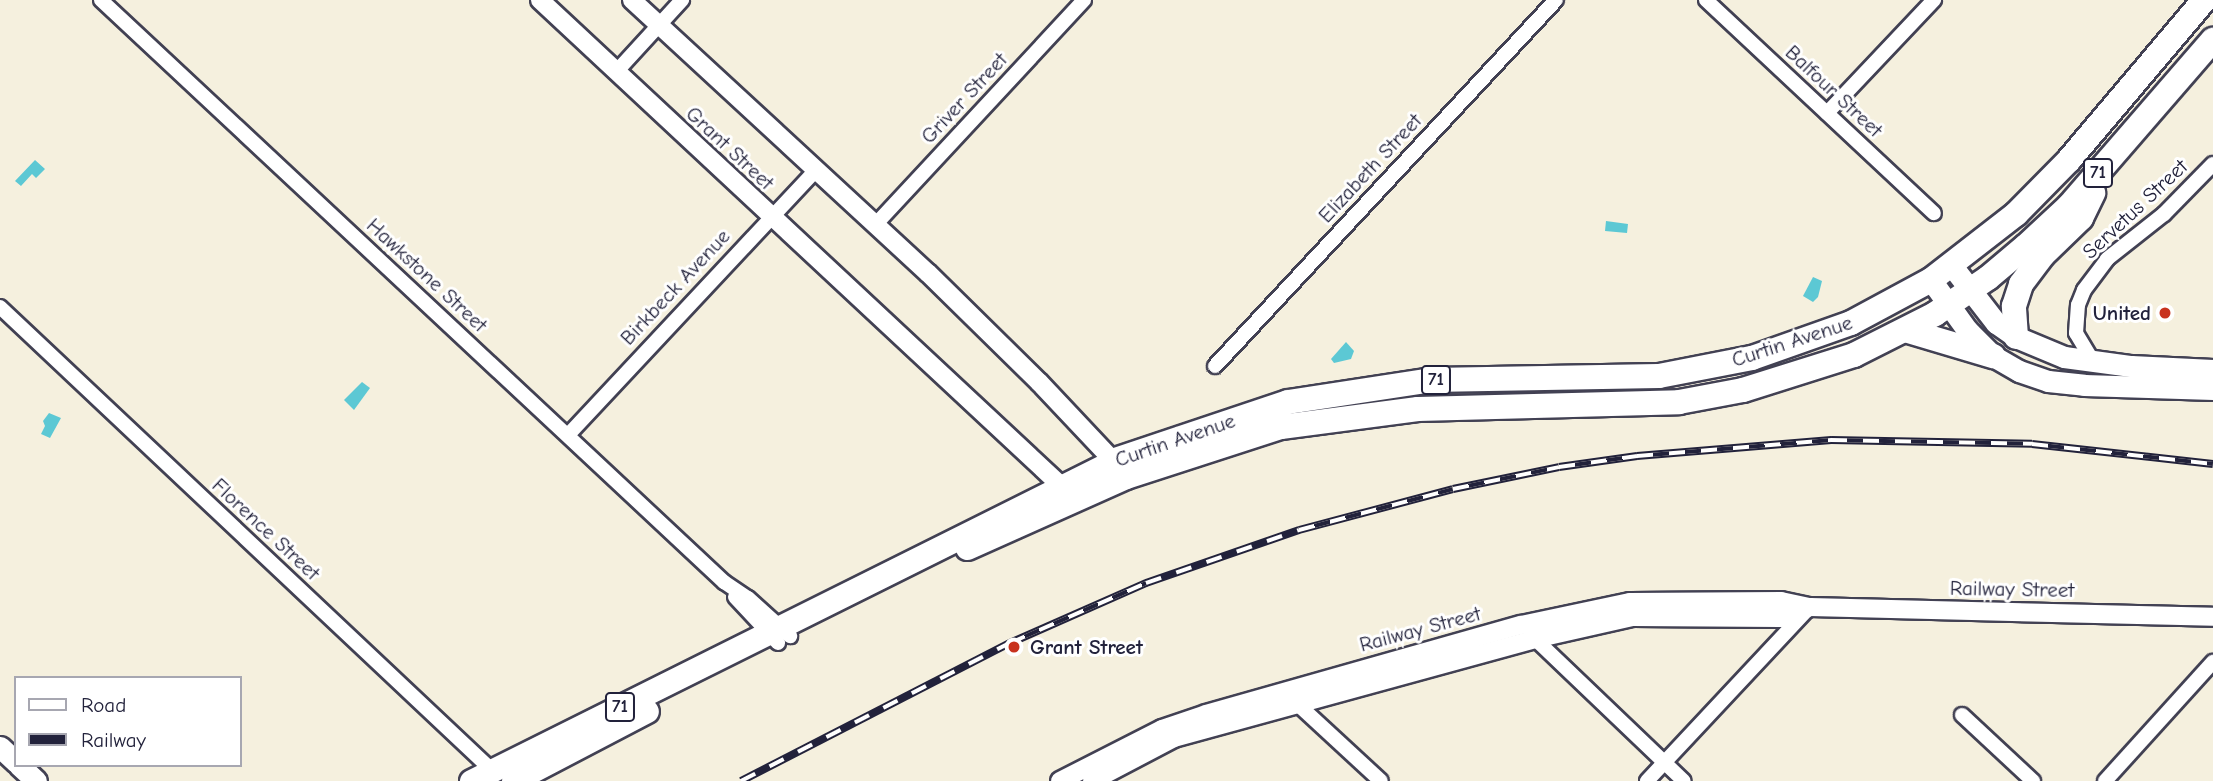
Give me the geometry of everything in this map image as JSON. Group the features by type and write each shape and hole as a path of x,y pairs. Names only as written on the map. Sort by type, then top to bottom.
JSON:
{"highway":[{"name":"71","path":"1931,279 1952,266 2016,214 2069,160 2204,0"},
{"name":"71","path":"1905,330 1969,291 2026,246 2069,206 2213,40"},
{"path":"2016,337 2014,306 2021,284 2043,255 2081,218 2106,164"},
{"name":"Curtin Avenue","path":"1121,468 1288,402 1431,380 1659,376 1752,358 1851,323 1931,279"},
{"path":"1905,330 1993,356"},
{"name":"Curtin Avenue","path":"1121,468 1281,426 1418,409 1679,402 1743,390 1854,355 1905,330"}],"main road":[{"path":"1952,266 1990,317 2016,337 2064,357 2094,363 2131,376 2213,389"},
{"path":"1931,279 1948,304 1993,356 2048,380 2213,370"},
{"name":"Curtin Avenue","path":"471,781 503,778 779,635 914,572 1068,492 1121,468"},
{"path":"0,747 14,760"},
{"path":"21,767 36,781"}],"street":[{"name":"Hawkstone Street","path":"101,0 779,635"},
{"name":"Grant Street","path":"540,0 769,217 1068,492"},
{"name":"Grant Street","path":"632,0 875,225 1020,364 1121,468"},
{"path":"616,72 682,0"},
{"name":"Griver Street","path":"875,225 1084,0"},
{"name":"Elizabeth Street","path":"1215,366 1556,0"},
{"name":"Balfour Street","path":"1706,0 1934,213"},
{"path":"1828,113 1934,0"},
{"name":"Servetus Street","path":"2094,363 2076,333 2078,305 2084,290 2107,259 2164,215 2213,164"},
{"name":"Birkbeck Avenue","path":"568,435 769,217 816,170"},
{"name":"Florence Street","path":"0,307 503,778"},
{"name":"Railway Street","path":"1092,781 1174,738 1291,698 1521,625 1630,602 1781,601 1810,607 2213,617"},
{"path":"1647,781 1810,607"},
{"name":"Railway Street","path":"1060,781 1162,729 1535,639 1633,617 1780,618 1810,607"},
{"path":"1521,625 1684,781"},
{"path":"2105,781 2213,662"},
{"path":"1291,698 1381,781"},
{"path":"1962,715 2034,781"}],"water":[{"path":"35,160 45,169 36,178 32,174 21,186 15,181"},
{"path":"1606,221 1628,224 1627,233 1605,231"},
{"path":"1813,277 1822,281 1818,297 1813,302 1803,296"},
{"path":"1346,342 1354,351 1351,359 1334,363 1331,359"},
{"path":"362,382 370,388 354,410 344,400"},
{"path":"49,413 61,418 50,438 41,434 45,426 43,421"}],"railway":[{"path":"741,781 1010,643 1146,583 1299,530 1453,489 1559,467 1637,456 1831,440 2032,444 2213,464"}],"place":[{"name":"United","path":"2165,313"},
{"name":"Grant Street","path":"1014,647"}]}
